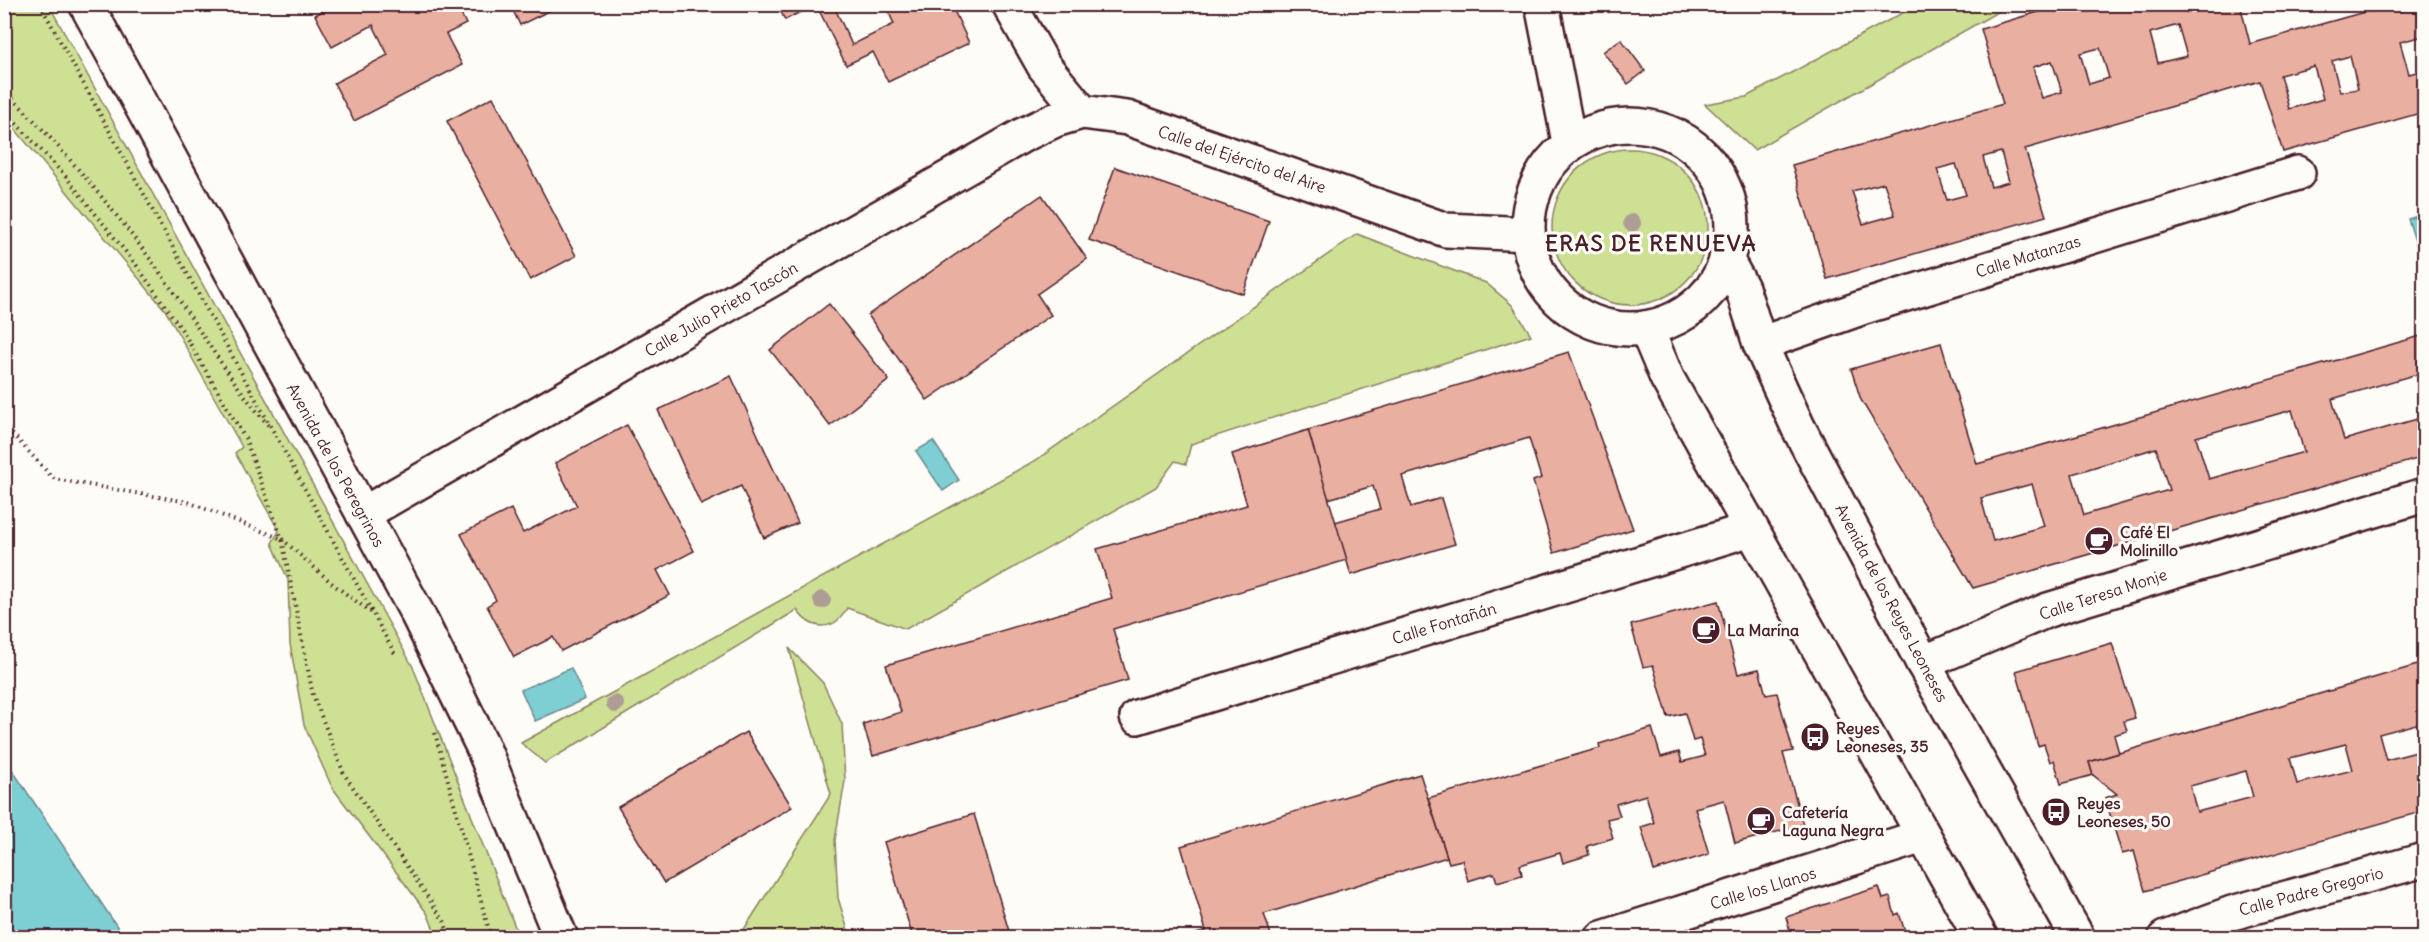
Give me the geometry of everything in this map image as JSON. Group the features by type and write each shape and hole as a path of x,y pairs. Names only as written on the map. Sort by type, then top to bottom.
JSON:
{"street":[{"name":"Avenida de los Peregrinos","path":"86,4 363,514 482,745 561,938"},
{"path":"1009,4 1044,66 1082,112"},
{"path":"1542,4 1569,142"},
{"name":"Calle Julio Prieto Tascón","path":"363,514 1023,135 1055,120 1082,112"},
{"name":"Calle del Ejército del Aire","path":"1082,112 1127,118 1446,230 1528,234"},
{"path":"1607,124 1646,125 1681,138 1707,160 1729,190 1732,227 1726,259 1711,288 1692,307 1671,321 1646,328 1612,330 1584,319 1558,302 1533,256 1528,234 1534,194 1549,167 1569,142 1607,124"},
{"name":"Calle Matanzas","path":"1760,344 1864,307 2298,173"},
{"name":"Avenida de los Reyes Leoneses","path":"1726,259 1742,288 1760,344 1798,427 1923,663 2078,938"},
{"path":"1646,328 1667,378 1981,938"},
{"name":"Calle Teresa Monje","path":"1923,663 2048,610 2424,495"},
{"name":"Calle Fontañán","path":"1137,717 1751,529"},
{"name":"Calle los Llanos","path":"1602,938 1923,836"},
{"name":"Calle Padre Gregorio","path":"2165,938 2232,913 2424,860"}],"path":[{"path":"40,4 400,663"},
{"path":"4,90 46,132 153,262 243,396 275,433"},
{"path":"4,110 66,177 137,266 182,330 245,438 282,539 313,695 344,774 444,921 450,938"},
{"path":"4,425 54,479 188,502 282,539 334,585 373,614 381,617"},
{"path":"432,723 491,938"}],"green space":[{"path":"4,5 49,5 413,667 519,937 437,937 427,913 332,787 304,725 290,644 288,580 272,543 279,531 235,453 242,447 165,310 5,117"},
{"path":"1917,5 2010,5 1754,150 1705,104 1746,97"},
{"path":"1630,149 1645,150 1660,155 1674,162 1685,172 1695,183 1702,197 1707,212 1707,242 1702,257 1695,271 1685,282 1674,292 1660,299 1645,304 1630,305 1615,304 1600,299 1586,292 1575,282 1565,271 1558,257 1553,242 1552,227 1553,212 1558,197 1565,183 1575,172 1586,162 1600,155 1615,150"},
{"path":"1357,234 1486,283 1512,305 1531,335 1191,444 1186,464 1175,461 1156,487 906,629 847,608 842,616 830,625 816,625 809,622 797,610 545,763 521,743 1036,460"},
{"path":"789,648 823,683 842,724 845,781 835,840 838,898 850,937 739,937 831,794"}],"water":[{"path":"2424,214 2424,265 2423,266 2408,219"},
{"path":"933,441 959,480 943,491 916,451"},
{"path":"571,668 585,699 535,721 521,690"},
{"path":"5,759 124,937 5,937"}],"building":[{"path":"335,4 456,4 466,24 446,34 462,65 354,121 334,83 388,55 373,25 332,47 315,15"},
{"path":"510,4 563,4 520,25"},
{"path":"777,4 816,4 785,20"},
{"path":"816,4 833,4 852,45 894,24 885,4 951,4 969,43 888,82 873,52 846,65"},
{"path":"2065,4 2240,4 2250,44 2393,4 2424,4 2424,36 2400,42 2409,74 2424,70 2424,112 2283,152 2260,81 2025,149 2046,216 1827,279 1792,165 2003,104 1981,29","holes":["2178,25 2187,56 2158,63 2150,33","2100,48 2109,78 2089,84 2080,53","2350,56 2358,89 2340,92 2332,61","2052,61 2062,92 2042,98 2033,67","2314,66 2323,99 2289,109 2280,75","2001,152 2009,182 1991,187 1983,157","1956,164 1966,195 1947,200 1937,169","1884,183 1895,215 1863,224 1852,191"]},
{"path":"1621,39 1645,71 1628,84 1603,52"},
{"path":"493,97 576,256 530,280 447,121"},
{"path":"1115,167 1269,221 1243,294 1089,240"},
{"path":"1042,195 1087,259 1037,294 1051,315 927,400 868,315"},
{"path":"829,304 889,380 830,426 770,350"},
{"path":"2424,335 2424,372 2332,399 2344,440 2424,417 2424,457 1973,588 1861,400 1851,369 1941,343 1977,464","holes":["2292,410 2304,452 2209,479 2196,437","2156,448 2169,490 2084,515 2072,474","2032,484 2044,526 1993,541 1981,498"]},
{"path":"1569,352 1633,529 1554,553 1533,481 1541,478 1529,438 1402,476 1411,507 1441,498 1455,544 1351,575 1335,522 1380,509 1373,486 1328,499 1308,430"},
{"path":"731,376 798,523 764,538 741,486 701,505 658,410"},
{"path":"627,425 694,551 657,570 670,595 561,651 553,637 514,657 487,606 496,600 461,534 511,509 523,533 577,506 555,463"},
{"path":"1308,430 1347,560 1113,629 1128,680 873,756 863,724 901,712 886,665 1112,598 1097,549 1247,505 1232,454"},
{"path":"1718,601 1738,674 1759,669 1766,695 1777,693 1793,751 1783,753 1803,825 1735,843 1724,800 1695,808 1709,854 1654,871 1641,827 1654,823 1646,795 1616,804 1620,816 1607,819 1613,838 1587,846 1589,855 1563,863 1560,853 1520,865 1522,875 1497,882 1494,873 1468,881 1462,860 1449,863 1428,798 1600,748 1599,744 1652,728 1661,757 1679,752 1682,762 1705,756 1700,739 1693,741 1685,713 1668,717 1653,665 1643,667 1631,625"},
{"path":"2112,643 2135,718 2124,721 2127,731 2114,735 2119,753 2089,762 2093,775 2061,784 2054,760 2050,762 2044,744 2038,746 2016,671"},
{"path":"2424,663 2424,722 2379,734 2386,760 2424,750 2424,811 2145,891 2134,851 2122,854 2105,798 2117,794 2093,775 2089,762","holes":["2346,744 2353,770 2297,784 2290,758","2246,771 2253,797 2197,812 2190,786"]},
{"path":"746,732 792,807 664,883 618,807"},
{"path":"1420,774 1447,857 1264,914 1272,938 1183,938 1206,931 1181,846"},
{"path":"974,814 1011,938 913,938 884,842"},
{"path":"1879,887 1883,899 1890,897 1895,915 1899,913 1907,938 1786,938 1784,932 1790,931 1786,917"}],"place":[{"name":"Café El Molinillo","path":"2099,541"},
{"name":"La Marina","path":"1706,630"},
{"name":"Reyes Leoneses, 35","path":"1815,737"},
{"name":"Reyes Leoneses, 50","path":"2056,812"},
{"name":"Cafetería Laguna Negra","path":"1761,821"}],"district":[{"name":"ERAS DE RENUEVA","path":"1651,243"}]}
